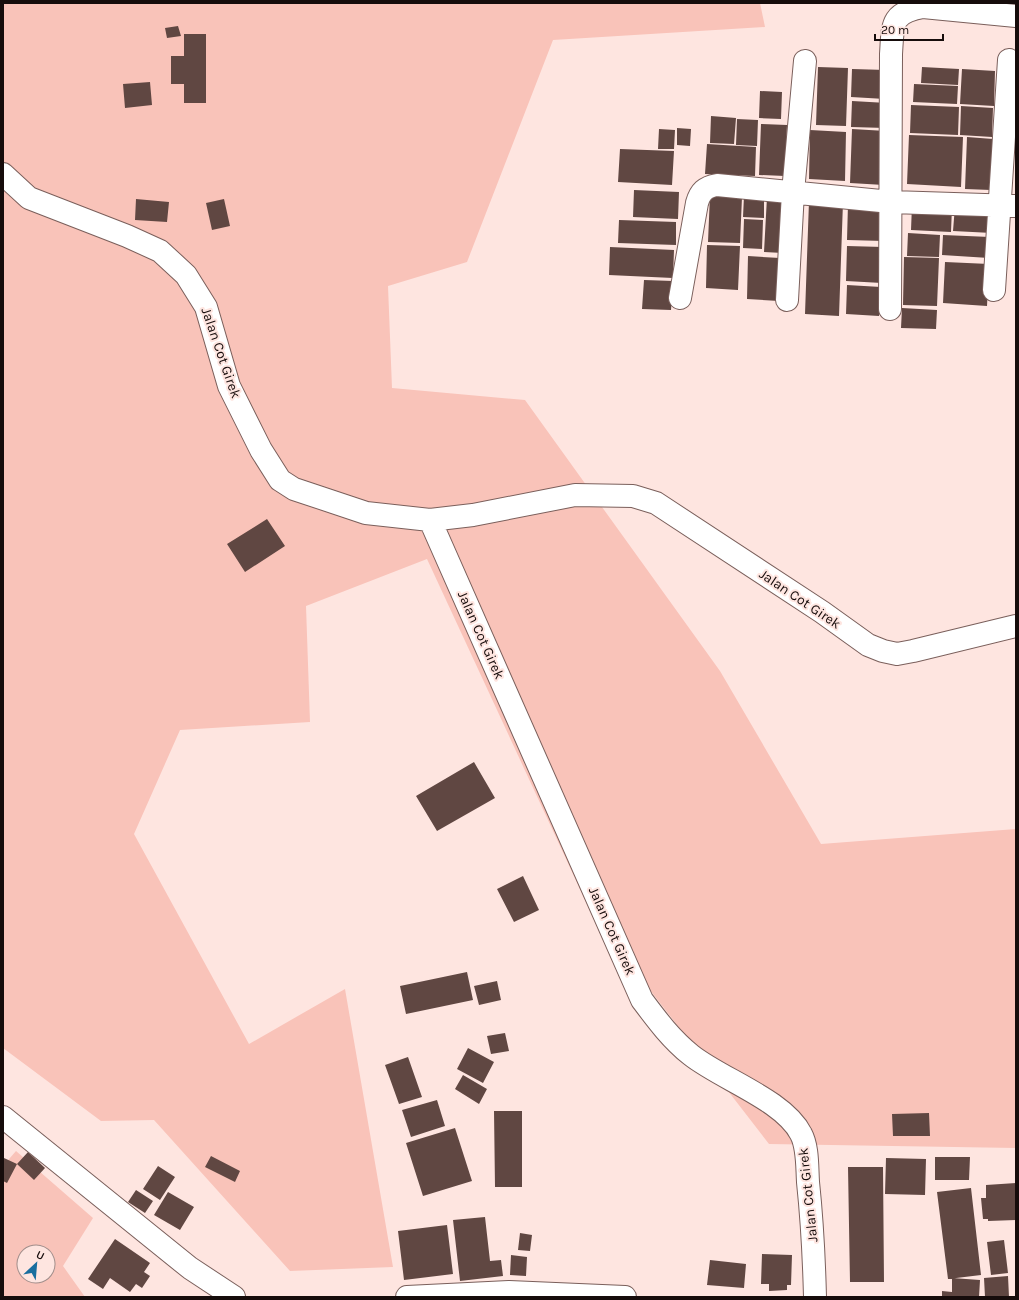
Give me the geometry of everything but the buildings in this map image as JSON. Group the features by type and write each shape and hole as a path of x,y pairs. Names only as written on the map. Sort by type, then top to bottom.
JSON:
{"street":[{"path":"890,309 891,54 895,20 900,14 908,10 923,7 1016,16"},
{"path":"994,290 1008,206 1009,60"},
{"path":"787,300 793,192 804,61"},
{"name":"Jalan Cot Girek","path":"3,174 29,198 127,236 160,251 186,275 206,307 230,386 260,450 280,480 294,489 366,513 430,520 473,515 575,495 633,496 656,503 822,612 868,645 883,651 897,654 913,652 1016,626"},
{"path":"680,298 697,204 703,190 708,186 717,185 891,202 1008,206"},
{"name":"Jalan Cot Girek","path":"430,520 642,1000 666,1032 691,1055 772,1105 790,1118 801,1134 806,1153 814,1243 815,1297"},
{"path":"3,1117 190,1268 234,1297"},
{"path":"407,1297 509,1292 625,1297"}],"shaded area":[{"path":"3,3 760,3 765,27 553,40 467,262 388,286 392,388 525,400 720,671 821,844 1016,829 1016,1148 769,1144 592,915 427,559 306,606 310,722 180,730 134,834 249,1044 345,989 393,1267 290,1271 154,1120 101,1121 3,1048"},
{"path":"16,1151 93,1218 63,1266 85,1297 3,1297 3,1166"}]}
